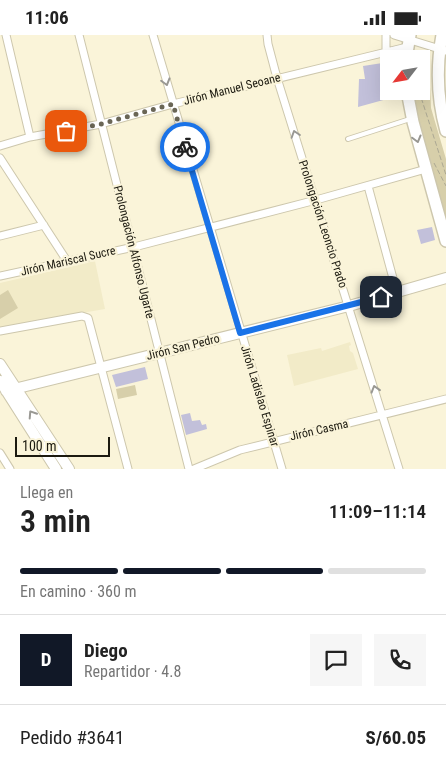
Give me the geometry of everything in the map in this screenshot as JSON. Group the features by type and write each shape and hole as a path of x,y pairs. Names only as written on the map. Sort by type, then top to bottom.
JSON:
{"main road":[{"path":"442,35 443,50 438,67 438,92 446,131"},
{"path":"409,100 446,241"},
{"name":"Jirón San Pedro","path":"11,389 349,306 446,278"},
{"path":"0,364 11,389 56,469"},
{"path":"0,381 11,389 69,469"}],"street":[{"path":"6,35 30,137"},
{"name":"Prolongación Alfonso Ugarte","path":"79,35 189,469"},
{"name":"Jirón Ladislao Espinar","path":"153,35 208,227 282,469"},
{"name":"Prolongación Leoncio Prado","path":"267,35 277,78 399,469"},
{"path":"386,35 386,50"},
{"path":"394,35 408,45 443,50"},
{"name":"Jirón Manuel Seoane","path":"392,50 408,45"},
{"name":"Jirón Manuel Seoane","path":"0,146 30,137 101,124 173,104 380,53"},
{"path":"0,158 67,261"},
{"name":"Jirón Mariscal Sucre","path":"0,276 134,247 316,200 426,169"},
{"path":"368,186 396,293"},
{"path":"0,237 44,225"},
{"path":"0,331 82,316 88,318 128,469"},
{"name":"Jirón Casma","path":"194,469 240,450 446,399"},
{"path":"0,453 10,469"}],"lane":[{"path":"348,139 412,118"}],"path":[{"path":"421,100 446,175"}],"shaded area":[{"path":"430,87 431,108 446,159 446,231 411,100 430,100"},
{"path":"95,261 105,309 0,327 0,283"},
{"path":"8,290 18,308 0,319 0,295"},
{"path":"350,342 350,351 353,353 358,369 294,386 287,355 321,348 322,351"},
{"path":"135,385 137,395 118,399 116,389"}],"building":[{"path":"380,63 380,100 383,100 358,107 359,79 365,79 363,66"},
{"path":"432,227 435,240 421,244 417,230"},
{"path":"145,367 148,379 116,387 112,375"},
{"path":"190,413 192,421 200,420 202,425 206,424 207,429 186,435 181,415"}],"way so far":[{"path":"66,131 101,124 173,104 185,147"}],"route":[{"path":"185,147 240,333 381,297"}]}
